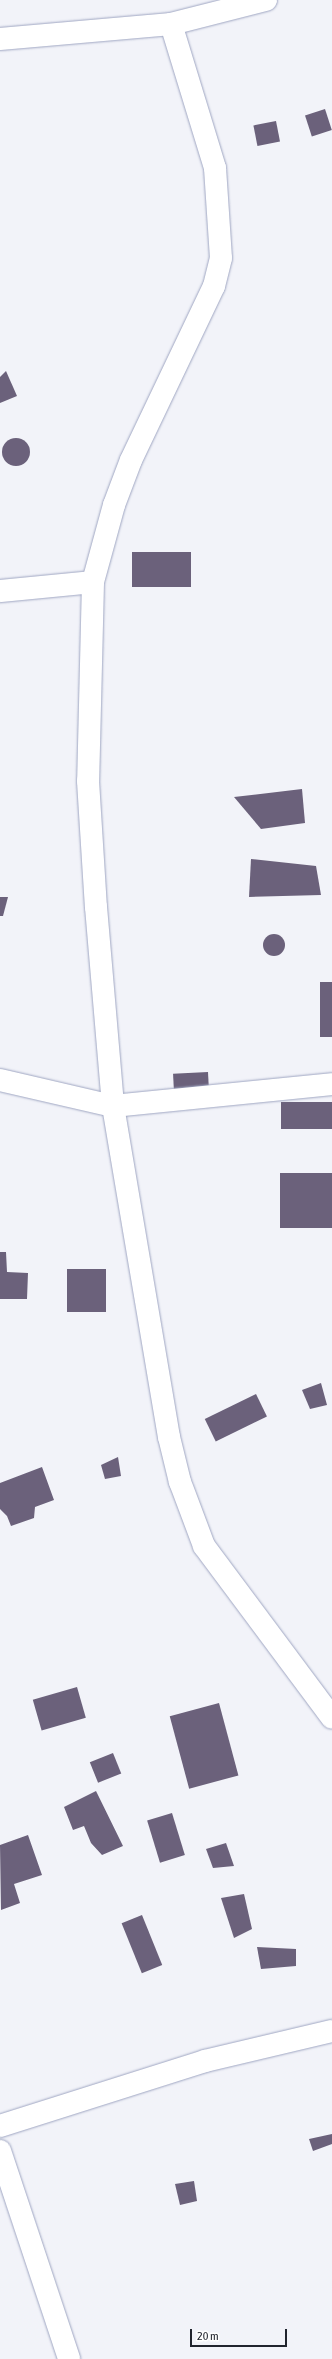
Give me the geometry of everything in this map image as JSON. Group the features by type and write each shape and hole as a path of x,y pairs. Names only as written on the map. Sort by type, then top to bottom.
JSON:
{"street":[{"path":"0,38 170,24 266,0"},
{"path":"170,24 215,168 221,258 214,286 131,460 114,505 93,582 88,781 96,907 113,1106 169,1438 180,1482 204,1546 332,1718"},
{"path":"0,592 93,582"},
{"path":"0,1080 113,1106 332,1084"},
{"path":"0,2126 205,2061 332,2032"},
{"path":"0,2151 69,2359"}],"building":[{"path":"325,109 332,130 312,136 305,115"},
{"path":"276,121 280,142 257,146 253,125"},
{"path":"6,371 17,396 0,403 0,377"},
{"path":"16,438 26,442 30,452 26,462 16,466 6,462 2,452 6,442"},
{"path":"132,552 191,552 191,587 132,587"},
{"path":"302,789 305,823 261,829 234,797"},
{"path":"251,859 316,866 321,895 249,897"},
{"path":"0,897 8,897 3,916 0,916"},
{"path":"274,934 282,937 285,945 282,953 274,956 266,953 263,945 266,937"},
{"path":"320,982 332,982 332,1037 320,1037"},
{"path":"208,1072 209,1090 174,1092 173,1074"},
{"path":"281,1102 332,1102 332,1129 281,1129"},
{"path":"280,1173 332,1173 332,1228 280,1228"},
{"path":"0,1252 6,1252 7,1272 28,1273 27,1299 0,1299"},
{"path":"67,1269 106,1269 106,1312 67,1312"},
{"path":"321,1383 327,1405 310,1409 302,1390"},
{"path":"256,1394 267,1416 216,1441 205,1419"},
{"path":"118,1457 121,1476 105,1479 101,1465"},
{"path":"42,1467 54,1500 35,1507 34,1518 11,1526 7,1516 0,1509 0,1483"},
{"path":"77,1687 86,1718 42,1730 33,1700"},
{"path":"219,1703 238,1775 189,1789 170,1716"},
{"path":"113,1753 121,1773 98,1783 90,1762"},
{"path":"96,1791 123,1846 102,1855 91,1843 84,1826 73,1830 64,1807"},
{"path":"172,1813 185,1855 160,1863 147,1821"},
{"path":"28,1835 42,1875 14,1884 20,1903 1,1910 0,1845"},
{"path":"226,1843 234,1866 213,1868 206,1849"},
{"path":"244,1894 252,1929 234,1938 221,1898"},
{"path":"142,1915 162,1965 142,1973 122,1923"},
{"path":"257,1947 296,1949 296,1966 261,1969"},
{"path":"332,2134 332,2144 313,2151 309,2139"},
{"path":"194,2181 197,2201 180,2205 175,2184"}]}
